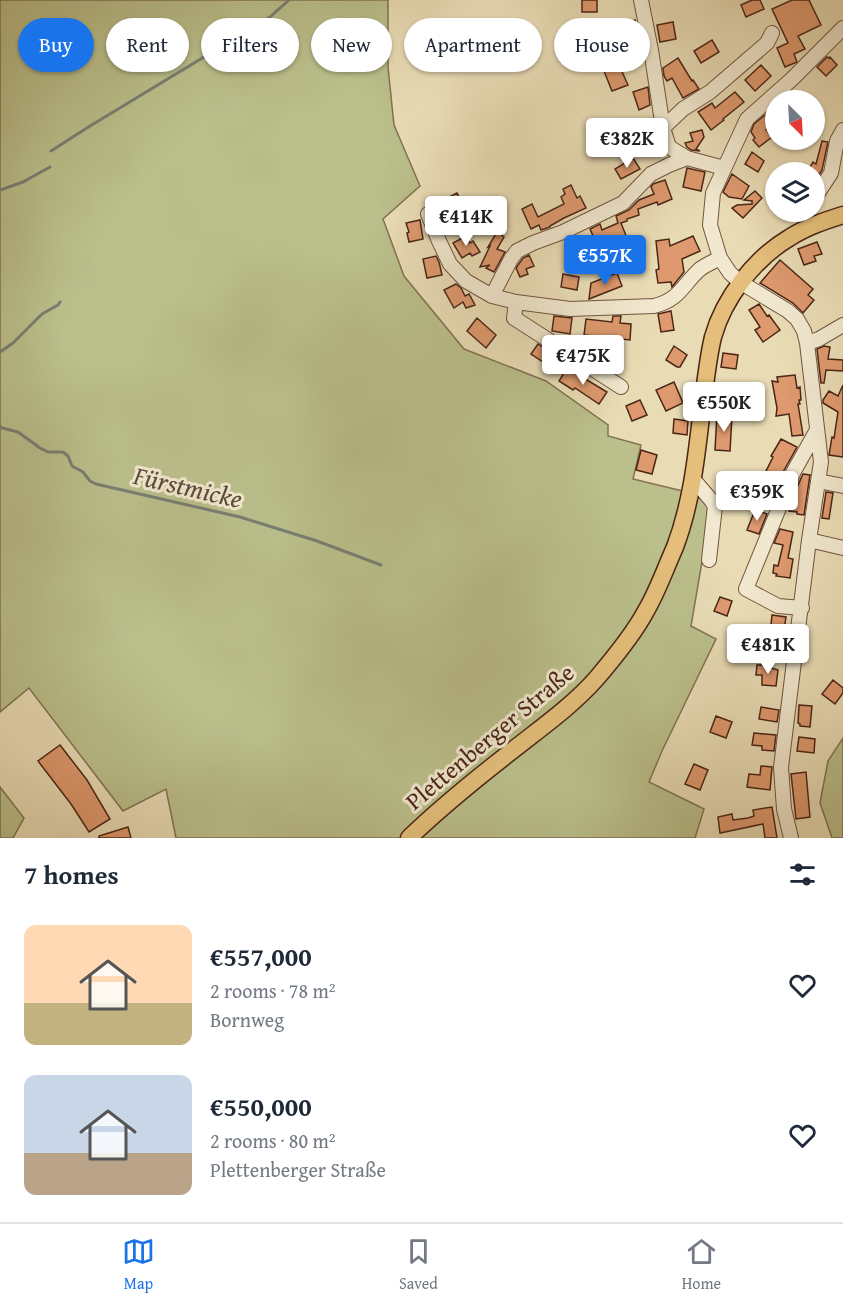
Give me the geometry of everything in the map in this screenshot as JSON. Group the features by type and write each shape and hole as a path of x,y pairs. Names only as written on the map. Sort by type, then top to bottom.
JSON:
{"main road":[{"name":"Plettenberger Straße","path":"825,216 843,215"},
{"name":"Plettenberger Straße","path":"410,838 451,799 563,710 595,679 628,639 647,610 675,546 686,514 694,480 708,360 722,315 740,282 775,248 808,222"}],"street":[{"path":"640,0 651,50 663,128 669,147 687,158 724,168"},
{"path":"791,838 784,809 781,766 821,462 807,343 804,331 797,319 730,273 720,258 710,225 713,194 747,119 792,80 843,28"},
{"path":"663,128 683,109 710,92 767,43 772,33"},
{"path":"825,183 831,173 837,141 843,130"},
{"path":"492,296 510,259 517,251 602,214 622,203 651,174 687,158"},
{"path":"429,214 450,264 466,281 492,296 516,302 570,309 654,306 667,303 681,292 700,269 720,258"},
{"path":"516,302 514,318 621,387"},
{"path":"807,343 843,325"},
{"path":"802,608 778,606 746,589 794,471 817,430"},
{"path":"694,480 715,506 709,560"},
{"path":"818,481 843,486"},
{"path":"809,540 843,548"}],"green space":[{"path":"0,0 388,0 388,18 311,18 311,72 389,72 394,125 420,186 383,219 404,276 464,349 546,381 608,425 608,436 641,445 633,479 695,494 711,509 691,626 716,639 649,782 704,809 695,838 176,838 166,789 123,811 29,688 0,712"},
{"path":"843,738 843,838 832,838 820,803 828,761"},
{"path":"0,787 24,818 13,838 0,838"}],"building":[{"path":"582,0 597,0 597,12 582,12"},
{"path":"752,0 760,0 764,9 746,17 741,5"},
{"path":"792,0 809,0 821,25 798,36 805,49 794,54 797,62 785,67 777,48 788,43 772,9"},
{"path":"673,22 676,39 660,42 657,25"},
{"path":"712,40 719,52 701,63 694,51"},
{"path":"827,57 830,57 837,65 826,76 817,67"},
{"path":"678,58 699,89 683,98 672,78 667,81 663,68"},
{"path":"761,65 771,76 755,91 745,80"},
{"path":"604,72 622,72 628,85 612,91"},
{"path":"648,87 650,105 639,110 633,92"},
{"path":"735,92 744,102 711,130 698,112 712,103 715,108"},
{"path":"765,115 765,142 759,147 753,140 755,138 751,132 754,124"},
{"path":"702,130 704,137 696,149 700,151 691,150 685,143 693,141 690,133"},
{"path":"825,142 828,142 824,162 817,162 820,150 825,150"},
{"path":"752,152 764,161 758,172 745,164"},
{"path":"633,158 640,169 621,179 615,169"},
{"path":"687,168 705,172 701,191 683,187"},
{"path":"732,174 749,186 742,199 729,197 723,192"},
{"path":"665,180 672,199 658,205 657,202 638,209 639,215 621,223 627,238 620,241 619,238 598,247 590,229 600,224 602,230 618,223 616,216 629,210 639,200 654,194 651,187 653,184"},
{"path":"571,185 577,198 580,196 586,208 550,227 541,230 539,225 531,229 522,209 532,204 538,217 564,204 561,197 565,194 563,189"},
{"path":"755,191 762,198 743,218 732,208 737,205 752,204 752,201 744,200"},
{"path":"457,193 469,216 457,222 445,199"},
{"path":"495,202 496,208 502,207 503,222 484,224 482,203"},
{"path":"420,220 423,239 409,242 406,223"},
{"path":"497,232 504,237 497,249 505,252 494,272 486,268 490,265 480,267"},
{"path":"466,236 470,243 473,241 480,252 472,256 470,253 462,258 453,243"},
{"path":"693,236 700,251 682,259 684,272 672,287 671,282 658,283 656,241 669,239 670,246"},
{"path":"817,242 822,254 814,256 816,261 804,265 798,249"},
{"path":"529,255 534,266 526,269 528,274 520,277 516,268 523,258"},
{"path":"436,256 442,275 427,278 423,259"},
{"path":"780,260 813,289 808,295 814,300 803,313 793,303 760,283"},
{"path":"617,273 622,286 589,299 591,283"},
{"path":"563,274 579,277 577,290 561,287"},
{"path":"456,284 465,296 469,294 475,305 466,308 463,302 454,308 444,290"},
{"path":"759,304 780,330 763,342 755,330 760,327 749,310"},
{"path":"671,311 674,330 661,332 658,314"},
{"path":"554,316 572,318 570,334 552,331"},
{"path":"613,316 621,316 620,323 631,324 630,340 584,335 586,319 612,322"},
{"path":"477,318 496,335 486,348 467,331"},
{"path":"538,344 550,352 543,362 531,354"},
{"path":"674,346 687,355 680,367 666,360"},
{"path":"824,346 830,347 828,359 843,360 843,371 826,370 824,383 821,383 817,349"},
{"path":"723,353 738,355 736,369 721,367"},
{"path":"567,368 607,392 599,404 575,388 573,390 559,381"},
{"path":"795,375 797,388 800,387 801,400 798,404 803,435 792,436 789,414 776,416 777,408 772,381 778,382 777,377"},
{"path":"674,382 683,403 666,411 656,390"},
{"path":"723,383 737,385 735,402 720,400"},
{"path":"843,385 843,457 829,455 838,412 823,403 823,400 829,391 838,396"},
{"path":"640,400 647,415 632,421 626,406"},
{"path":"717,414 732,415 730,451 715,450"},
{"path":"674,419 688,421 687,435 673,433"},
{"path":"781,439 797,447 782,474 776,493 759,485"},
{"path":"641,450 657,455 652,474 636,470"},
{"path":"803,474 810,475 804,515 789,511"},
{"path":"826,492 833,493 829,519 822,518"},
{"path":"755,510 767,514 759,534 747,530"},
{"path":"780,529 793,532 788,558 793,559 790,578 776,576 777,574 773,573 774,565 778,566 783,545 774,543"},
{"path":"720,597 732,601 727,616 714,611"},
{"path":"772,615 786,617 783,637 770,635"},
{"path":"757,665 768,665 778,670 776,686 762,685 762,675 756,675"},
{"path":"833,680 843,688 843,693 835,704 822,694"},
{"path":"799,705 812,706 810,727 800,726 798,723"},
{"path":"761,707 779,710 777,722 759,719"},
{"path":"716,716 732,722 726,738 710,732"},
{"path":"754,733 776,735 774,751 762,750 762,746 752,745"},
{"path":"799,737 815,739 814,753 797,751"},
{"path":"60,745 87,780 110,819 89,832 38,761"},
{"path":"694,764 708,770 700,790 685,784"},
{"path":"761,766 772,767 770,790 747,787 749,774 760,775"},
{"path":"806,772 810,817 796,819 791,774"},
{"path":"772,807 777,838 765,838 763,824 720,833 718,817 732,814 733,820 748,818 754,816 753,810"},
{"path":"128,827 131,838 99,838 99,836"}],"waterway":[{"path":"51,151 270,17 289,0"},
{"path":"0,190 23,182 50,167"},
{"path":"0,352 13,343 42,314 60,302"},
{"name":"Fürstmicke","path":"0,426 18,432 48,452 63,452 68,456 72,466 96,484 240,517 317,541 381,565"}]}
